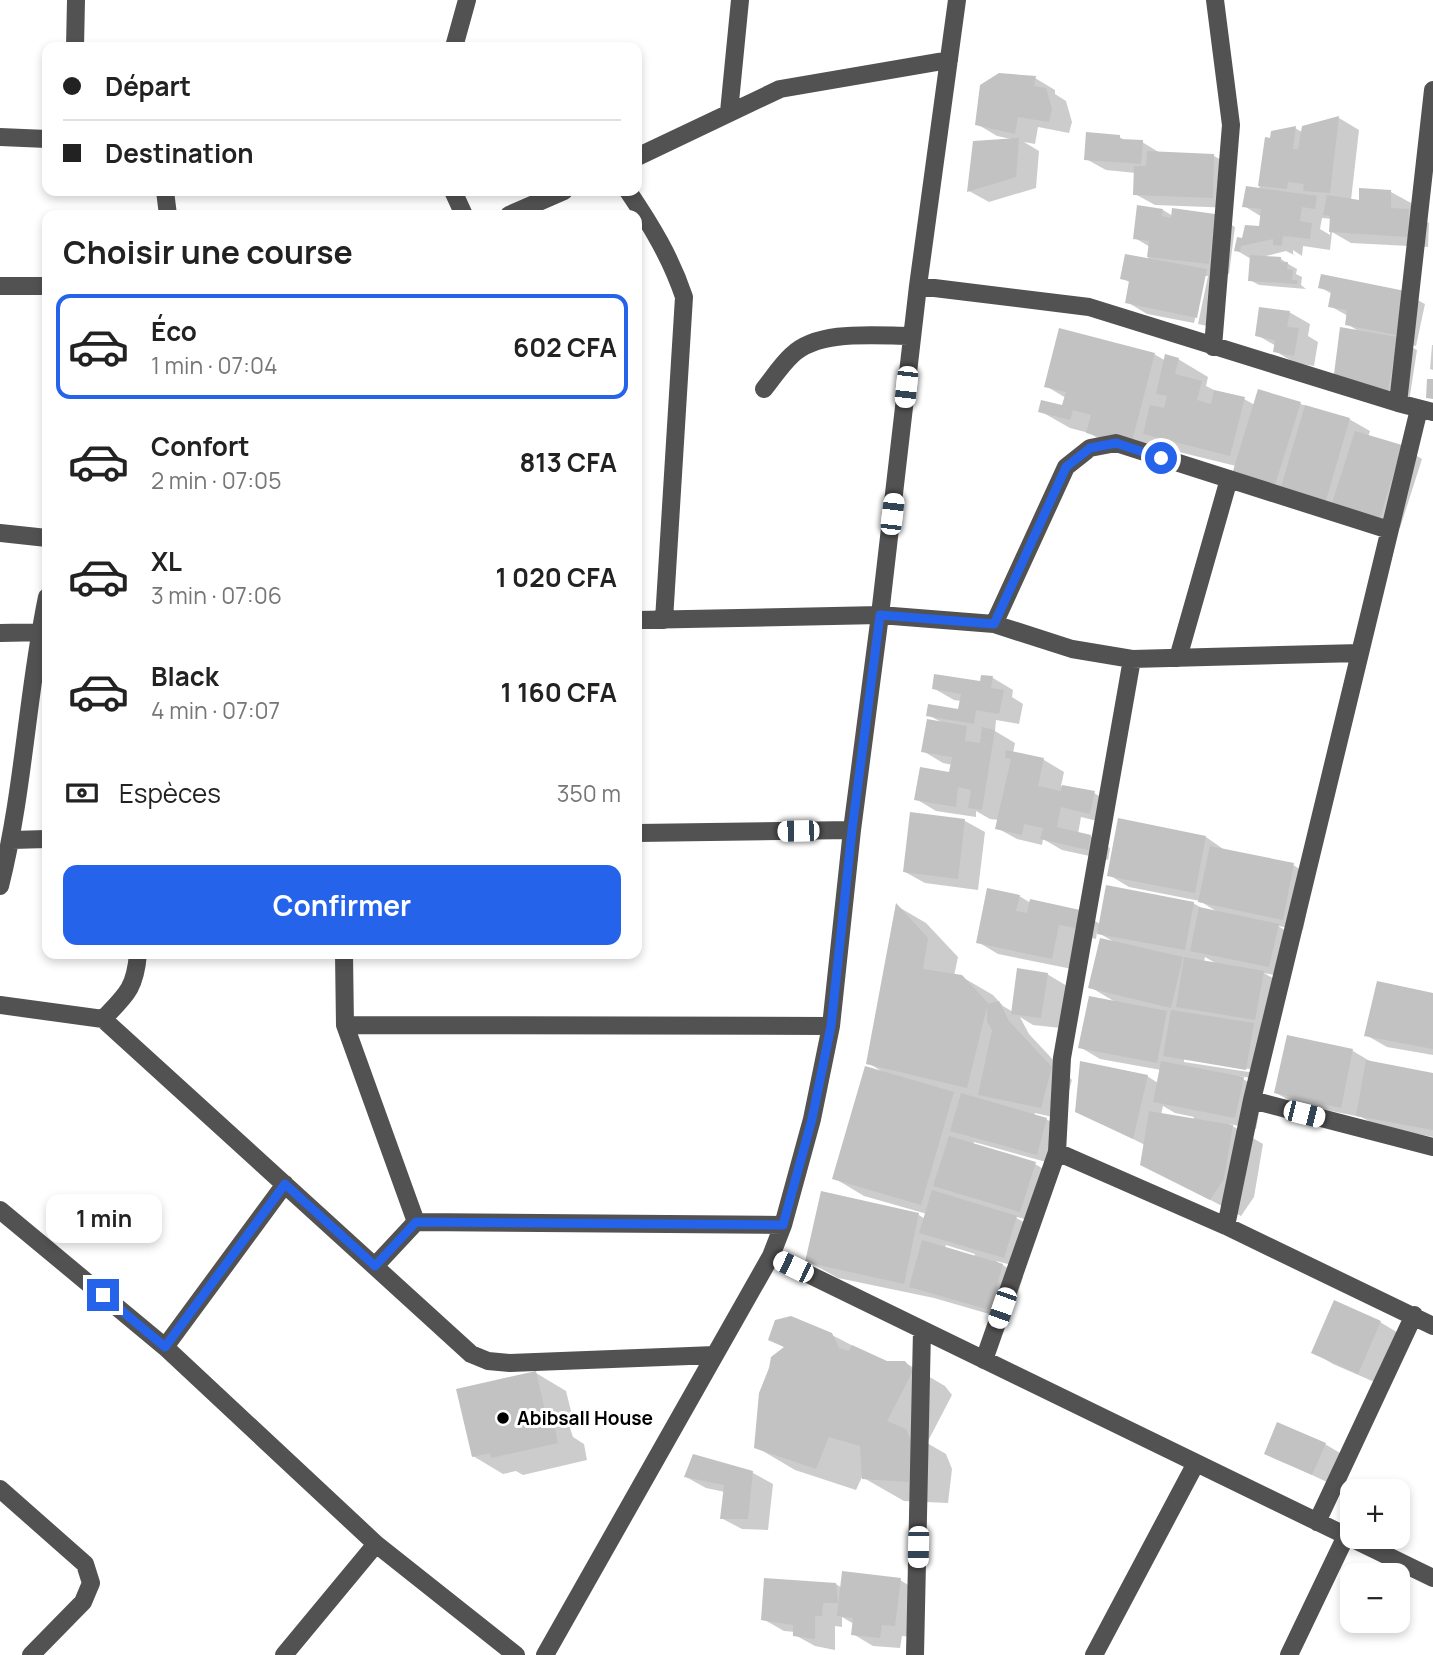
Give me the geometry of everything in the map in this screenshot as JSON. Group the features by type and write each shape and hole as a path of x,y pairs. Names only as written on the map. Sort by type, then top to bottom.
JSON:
{"street":[{"path":"75,42 76,0"},
{"path":"455,42 467,0"},
{"path":"729,112 740,0"},
{"path":"545,1655 771,1256 783,1225 812,1119 831,1026 918,285 957,0"},
{"path":"1213,347 1231,125 1215,0"},
{"path":"642,155 780,89 949,60"},
{"path":"1398,403 1433,90"},
{"path":"0,137 42,139"},
{"path":"520,210 553,196"},
{"path":"642,212 675,268 684,297 664,620"},
{"path":"918,285 1089,307 1426,410 1389,530 1252,1100 1226,1226"},
{"path":"0,286 42,286"},
{"path":"764,389 793,354 818,341 850,335 912,336"},
{"path":"994,624 1066,467 1090,448 1116,443 1389,530"},
{"path":"1178,659 1229,479"},
{"path":"0,533 42,537"},
{"path":"642,620 880,615 994,624 1072,649 1132,659 1360,653"},
{"path":"0,633 42,632"},
{"path":"0,886 12,839 42,645"},
{"path":"984,1360 1057,1152 1062,1058 1132,659"},
{"path":"642,833 852,830"},
{"path":"12,839 42,839"},
{"path":"103,1019 133,984 137,959"},
{"path":"344,959 345,1025 416,1222"},
{"path":"0,1005 103,1019 471,1354 488,1361 510,1363 715,1355"},
{"path":"345,1025 831,1026"},
{"path":"1252,1100 1433,1147"},
{"path":"1057,1152 1226,1226 1433,1326"},
{"path":"165,1347 285,1184"},
{"path":"0,1210 165,1347 376,1545 516,1655"},
{"path":"375,1266 416,1222 783,1225"},
{"path":"771,1256 1340,1533"},
{"path":"1317,1522 1414,1315"},
{"path":"915,1655 922,1330"},
{"path":"1094,1655 1196,1463"},
{"path":"0,1489 85,1564 91,1583 83,1602 31,1655"},
{"path":"284,1655 376,1545"},
{"path":"1289,1655 1340,1549"},
{"path":"1373,1549 1433,1578"}],"building":[{"path":"999,73 1036,76 1034,86 1046,88 1052,109 1049,122 1018,117 1015,134 975,125 980,85"},
{"path":"1339,116 1330,193 1303,191 1304,184 1288,182 1287,189 1258,186 1265,137 1270,138 1271,131 1296,126 1293,149 1298,149 1302,126"},
{"path":"1086,132 1120,135 1120,139 1143,140 1141,164 1084,160"},
{"path":"1019,138 1016,177 967,192 973,141"},
{"path":"1147,151 1214,154 1213,198 1133,195 1134,166 1146,166"},
{"path":"1246,186 1317,196 1315,209 1302,207 1300,221 1312,223 1310,239 1283,236 1282,246 1273,245 1273,239 1241,246 1240,252 1234,251 1237,237 1242,238 1245,225 1259,226 1261,209 1242,207"},
{"path":"1359,188 1391,190 1391,208 1409,209 1408,237 1329,232 1330,216 1323,215 1327,195 1359,200"},
{"path":"1137,205 1163,209 1162,216 1171,218 1172,208 1215,214 1209,264 1147,257 1149,241 1133,239"},
{"path":"1125,254 1207,269 1197,318 1125,303 1129,281 1120,279"},
{"path":"1250,255 1281,257 1281,262 1288,262 1287,269 1293,270 1292,280 1297,280 1297,284 1248,281"},
{"path":"1321,274 1405,291 1396,335 1345,325 1347,310 1328,307 1331,291 1318,288"},
{"path":"1259,307 1290,311 1287,327 1299,328 1294,356 1273,352 1275,340 1255,336"},
{"path":"1340,327 1397,337 1388,392 1334,374"},
{"path":"1059,328 1155,353 1131,445 1086,433 1091,415 1073,410 1070,420 1038,412 1041,400 1062,405 1066,392 1044,387"},
{"path":"1165,354 1179,358 1175,374 1202,381 1197,400 1211,404 1214,390 1245,397 1230,456 1143,434 1150,405 1164,408 1167,396 1156,394"},
{"path":"1427,379 1433,379 1433,399 1426,398"},
{"path":"1258,389 1301,402 1274,488 1232,474"},
{"path":"1305,405 1350,418 1324,507 1279,494"},
{"path":"1355,431 1402,445 1380,518 1332,503"},
{"path":"934,674 980,681 981,675 993,676 991,688 1004,690 999,714 976,710 974,724 926,716 928,704 958,709 961,694 932,689"},
{"path":"927,719 967,726 965,741 980,743 982,727 995,730 982,810 968,808 971,790 958,787 956,807 914,800 920,767 949,772 952,757 921,752"},
{"path":"1006,750 1044,758 1038,786 1061,791 1062,785 1095,791 1090,814 1061,807 1057,827 1091,835 1088,850 1040,839 1043,828 1024,824 1022,835 995,829 1011,759 1005,758"},
{"path":"910,812 965,819 958,879 903,872"},
{"path":"1118,818 1206,836 1195,893 1107,876"},
{"path":"1210,846 1294,863 1283,920 1198,902"},
{"path":"1106,885 1194,902 1185,950 1097,934"},
{"path":"987,888 1020,895 1016,911 1027,913 1030,899 1080,910 1076,928 1059,925 1052,959 976,943"},
{"path":"896,903 928,938 923,969 962,975 988,1003 967,1088 866,1064"},
{"path":"1199,907 1279,924 1269,967 1190,951"},
{"path":"1100,938 1183,957 1171,1008 1088,988"},
{"path":"1184,957 1264,971 1255,1020 1176,1007"},
{"path":"1017,968 1048,973 1041,1018 1011,1014"},
{"path":"1377,981 1433,993 1433,1049 1364,1036"},
{"path":"1089,996 1167,1011 1157,1063 1078,1048"},
{"path":"999,1001 1009,1021 1052,1067 1041,1108 978,1095 992,1030 987,1022 987,1004"},
{"path":"1171,1010 1254,1023 1246,1070 1163,1056"},
{"path":"1287,1035 1353,1049 1341,1108 1274,1093"},
{"path":"1366,1060 1433,1073 1433,1130 1356,1116"},
{"path":"1080,1061 1148,1075 1133,1139 1075,1112"},
{"path":"1161,1061 1244,1077 1235,1118 1153,1102"},
{"path":"865,1066 954,1092 921,1205 832,1179"},
{"path":"961,1093 1047,1118 1037,1155 950,1131"},
{"path":"1149,1111 1233,1125 1224,1179 1210,1200 1140,1165"},
{"path":"949,1136 1036,1162 1020,1212 933,1186"},
{"path":"932,1190 1017,1216 1004,1258 919,1233"},
{"path":"821,1191 919,1213 904,1284 805,1262"},
{"path":"922,1240 1003,1264 990,1310 909,1287"},
{"path":"1334,1300 1381,1321 1358,1374 1311,1353"},
{"path":"791,1316 832,1333 839,1348 849,1351 852,1345 887,1361 905,1361 913,1371 887,1421 906,1429 913,1445 909,1482 862,1479 860,1446 829,1437 816,1469 754,1448 759,1393 771,1357 784,1347 768,1340 775,1320"},
{"name":"Abibsall House","path":"536,1371 545,1411 541,1411 545,1426 554,1424 558,1443 491,1458 490,1453 472,1457 456,1389"},
{"path":"1277,1422 1326,1443 1312,1475 1264,1454"},
{"path":"693,1454 753,1471 748,1519 720,1519 724,1485 684,1477"},
{"path":"842,1571 901,1578 895,1626 882,1625 880,1638 851,1635 853,1618 837,1616"},
{"path":"764,1578 836,1583 838,1603 823,1603 822,1616 815,1616 815,1639 793,1636 793,1625 761,1620"}],"place":[{"name":"Abibsall House","path":"503,1418"}],"route":[{"path":"103,1295 165,1347 285,1184 375,1266 416,1222 783,1225 812,1119 831,1026 852,830 880,615 994,624 1066,467 1090,448 1116,443 1161,458"}]}
